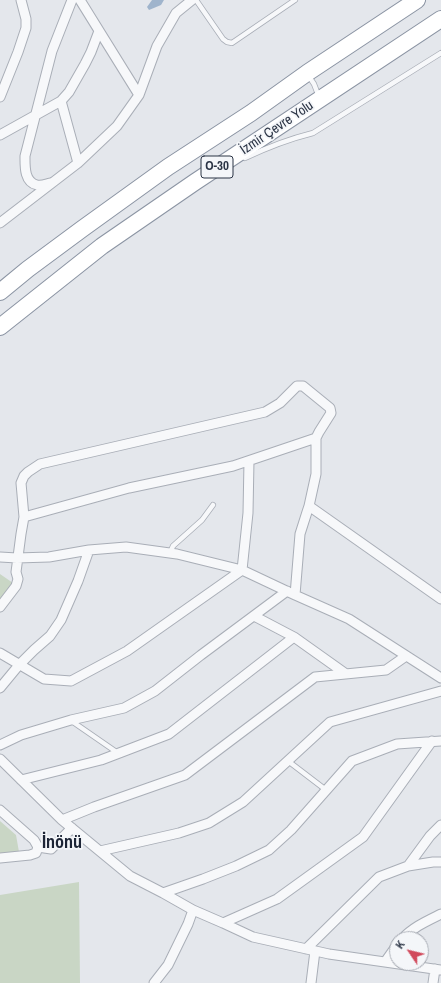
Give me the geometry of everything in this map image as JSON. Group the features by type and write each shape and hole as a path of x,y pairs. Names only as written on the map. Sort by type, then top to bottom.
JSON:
{"highway":[{"name":"İzmir Çevre Yolu","path":"0,292 28,269 168,168 417,0"},
{"name":"İzmir Çevre Yolu","path":"0,327 102,246 195,182 441,18"}],"street":[{"path":"0,97 26,28 26,18 21,0"},
{"path":"52,183 37,185 28,179 26,174 25,156 52,51 72,0"},
{"path":"80,0 139,95"},
{"path":"0,223 78,163 117,126 139,95 157,46 176,13 192,0"},
{"path":"0,135 62,101 85,64 99,31"},
{"path":"62,101 78,163"},
{"path":"0,607 16,586 18,579 16,572 24,516 21,483 24,476 40,464 265,412 280,403 297,386 302,386 330,408 331,413 316,438 316,474 310,506 306,512 300,534 291,593 254,616 155,691 124,708 71,720 21,735 0,745"},
{"path":"24,516 129,488 233,466 316,438"},
{"path":"0,654 44,679 71,681 127,651 242,570 248,513 249,460"},
{"path":"310,506 441,599"},
{"path":"0,557 48,557 89,550 126,547 170,553 242,570 349,619 441,678"},
{"path":"0,688 19,665 50,636 61,620 78,581 89,550"},
{"path":"254,616 294,637 346,674"},
{"path":"22,780 101,760 169,734 294,637"},
{"path":"62,820 94,807 185,775 315,677 386,670 406,656"},
{"path":"100,851 179,833 209,823 243,802 330,722 441,691"},
{"path":"162,893 236,866 269,850 291,830 352,761 397,744 436,741"},
{"path":"223,923 277,899 363,837 436,741"},
{"path":"0,759 62,820 130,876 193,910 253,938 329,954 438,970 433,983"},
{"path":"0,810 34,840 38,847 36,853 30,855 0,858"},
{"path":"408,866 430,836 441,825"},
{"path":"38,847 51,848 72,828"},
{"path":"311,983 311,950 380,877 408,866 441,862"},
{"path":"154,983 168,965 188,924 193,910"},
{"path":"411,931 441,914"},
{"path":"385,962 389,957"}],"lane":[{"path":"196,0 222,39 229,43 232,43 295,0"},
{"path":"237,161 290,139 314,133 441,53"},
{"path":"307,73 314,84 320,99"},
{"path":"195,182 230,165"},
{"path":"170,553 173,546 202,520 214,505"},
{"path":"71,720 115,751 117,754"},
{"path":"288,761 326,790"}],"green space":[{"path":"0,574 13,583 0,600"},
{"path":"0,821 16,835 19,852 0,854"},
{"path":"79,882 80,983 0,983 0,895"}],"water":[{"path":"152,0 164,0 161,5 149,10 147,7"}],"district":[{"name":"İnönü","path":"62,843"}]}
